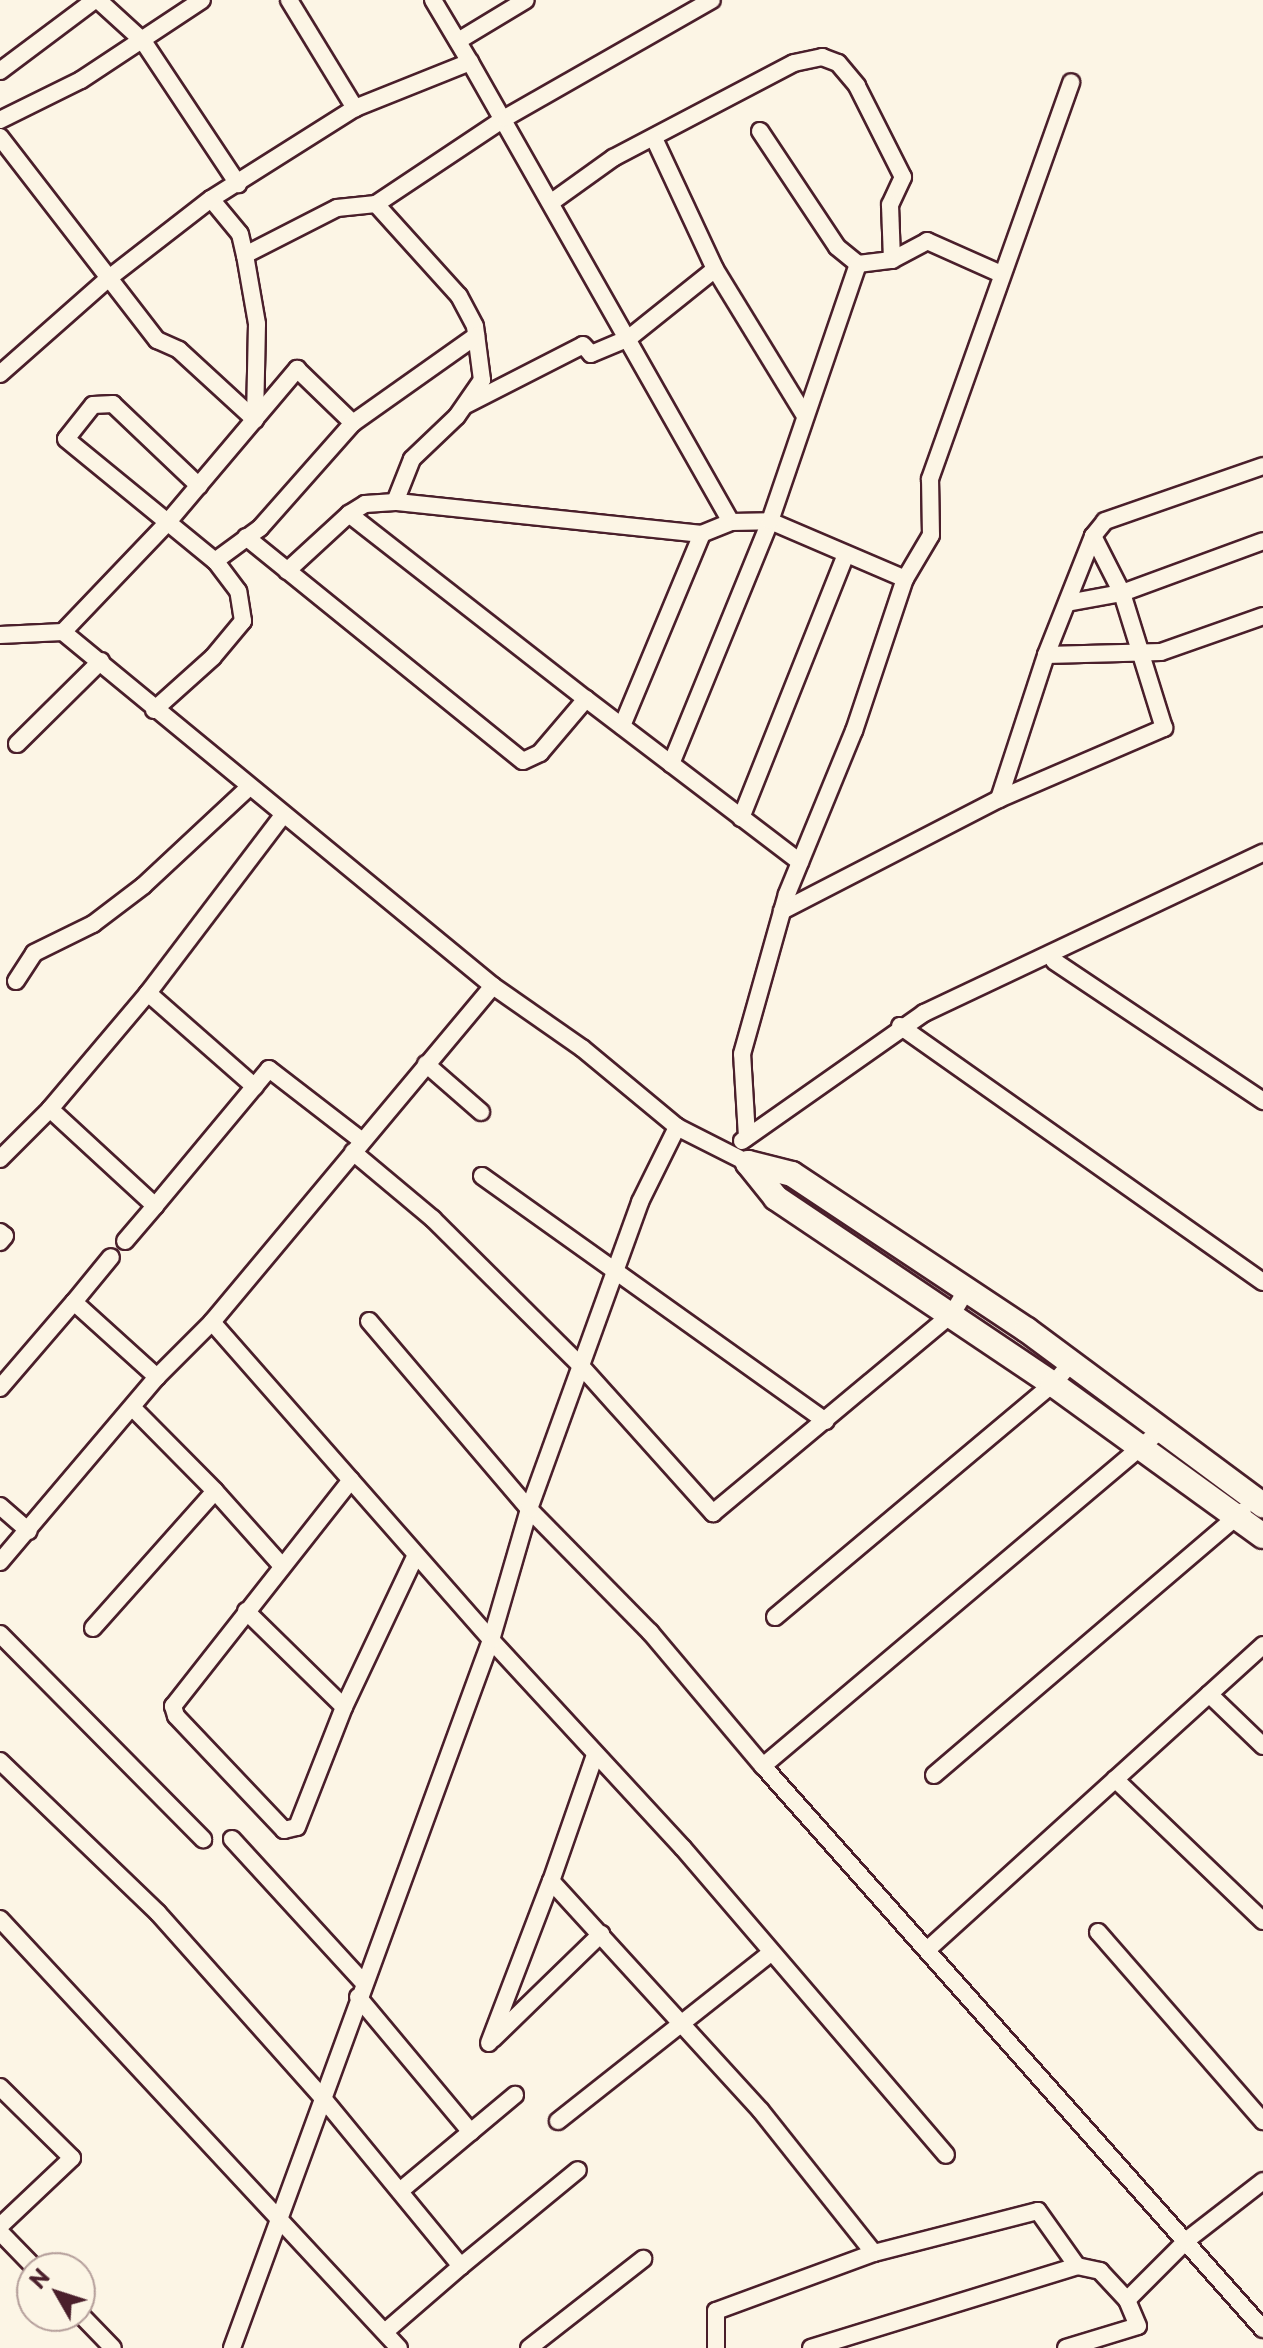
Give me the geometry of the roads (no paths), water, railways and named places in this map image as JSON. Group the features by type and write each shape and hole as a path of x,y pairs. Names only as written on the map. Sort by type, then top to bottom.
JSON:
{"street":[{"path":"0,71 97,0 143,41 238,184"},
{"path":"0,111 0,119 143,41 202,0"},
{"path":"289,0 355,108"},
{"path":"433,0 553,201 731,522"},
{"path":"458,41 526,0"},
{"path":"245,255 337,208 376,204 505,118 712,0"},
{"path":"553,201 613,158 794,63 822,57 838,63 884,132 903,177 890,205 892,260"},
{"path":"0,374 109,278 211,199 355,108 470,62"},
{"path":"738,1157 747,1137 742,1054 782,911 854,731 905,579 931,535 930,479 999,273 1071,82"},
{"path":"760,131 837,247 858,264 892,260 927,241 999,273"},
{"path":"0,137 157,340 179,350 255,420"},
{"path":"654,138 715,269 805,416"},
{"path":"211,199 240,234 245,255 257,324 255,420"},
{"path":"376,204 459,296 476,336 482,380 464,405 412,459 395,502"},
{"path":"671,764 770,521 858,264"},
{"path":"464,405 583,345 591,354 629,338 715,269"},
{"path":"215,561 260,528 353,423 476,336"},
{"path":"63,632 167,523 297,369 353,423"},
{"path":"154,710 213,657 243,621 238,591 215,561 66,439 93,405 113,404 199,486"},
{"path":"999,799 1046,655 1093,536 1105,521 1263,466"},
{"path":"287,571 349,514 365,504 395,502 702,534 731,522 770,521 905,579"},
{"path":"349,514 800,862"},
{"path":"622,726 702,534"},
{"path":"782,911 999,799 1164,728 1122,593 1093,536"},
{"path":"246,537 523,761 540,753 586,699"},
{"path":"1067,603 1122,593 1263,541"},
{"path":"741,818 846,554"},
{"path":"1046,655 1161,652 1263,616"},
{"path":"0,635 63,632 248,788 493,986 582,1048 677,1127 738,1157 792,1174 1071,1363 1161,1430 1252,1506 1263,1536"},
{"path":"17,744 101,661"},
{"path":"16,981 34,953 93,924 143,886 248,788"},
{"path":"0,1159 50,1109 148,993 283,815"},
{"path":"747,1137 900,1026 1045,952 1263,853"},
{"path":"1054,961 1263,1101"},
{"path":"0,1562 157,1377 212,1322 493,986"},
{"path":"148,993 255,1087"},
{"path":"900,1026 1263,1282"},
{"path":"426,1064 481,1112"},
{"path":"125,1241 269,1069 357,1146 581,1366 713,1513 952,1314 966,1291"},
{"path":"50,1109 155,1206"},
{"path":"233,2347 322,2097 331,2085 360,1990 491,1640 529,1509 616,1276 640,1202 677,1127"},
{"path":"738,1157 776,1198 952,1314 1143,1451 1252,1506"},
{"path":"482,1176 616,1276 825,1421"},
{"path":"0,1232 5,1236 0,1242"},
{"path":"0,1388 111,1257"},
{"path":"74,1302 157,1377"},
{"path":"369,1321 529,1509 650,1632 763,1766 1263,2329"},
{"path":"212,1322 946,2155"},
{"path":"775,1617 1053,1384 1071,1363"},
{"path":"133,1408 215,1491 282,1566"},
{"path":"763,1766 1143,1451 1161,1430"},
{"path":"351,1480 173,1706 176,1716 284,1830 297,1827 344,1707 416,1555"},
{"path":"93,1628 215,1491"},
{"path":"0,1506 29,1531"},
{"path":"934,1775 1252,1506"},
{"path":"246,1611 344,1707"},
{"path":"0,1634 203,1839"},
{"path":"927,1950 1263,1645"},
{"path":"1209,1694 1263,1746"},
{"path":"595,1755 489,2043 601,1934"},
{"path":"0,1761 158,1913 322,2097 461,2266"},
{"path":"1115,1779 1263,1921"},
{"path":"232,1839 360,1990 471,2132"},
{"path":"551,1881 681,2020 874,2253"},
{"path":"0,1919 399,2348"},
{"path":"1098,1932 1263,2121"},
{"path":"558,2121 681,2020 771,1953"},
{"path":"0,2087 72,2158 0,2226"},
{"path":"400,2191 515,2095"},
{"path":"386,2331 578,2170"},
{"path":"1127,2300 1187,2240 1263,2181"},
{"path":"716,2348 716,2311 874,2253 1038,2211 1077,2266"},
{"path":"0,2232 19,2252"},
{"path":"529,2348 643,2259"},
{"path":"811,2348 1077,2266 1100,2271 1127,2300 1138,2326 1066,2348"},
{"path":"96,2330 113,2348"}]}
